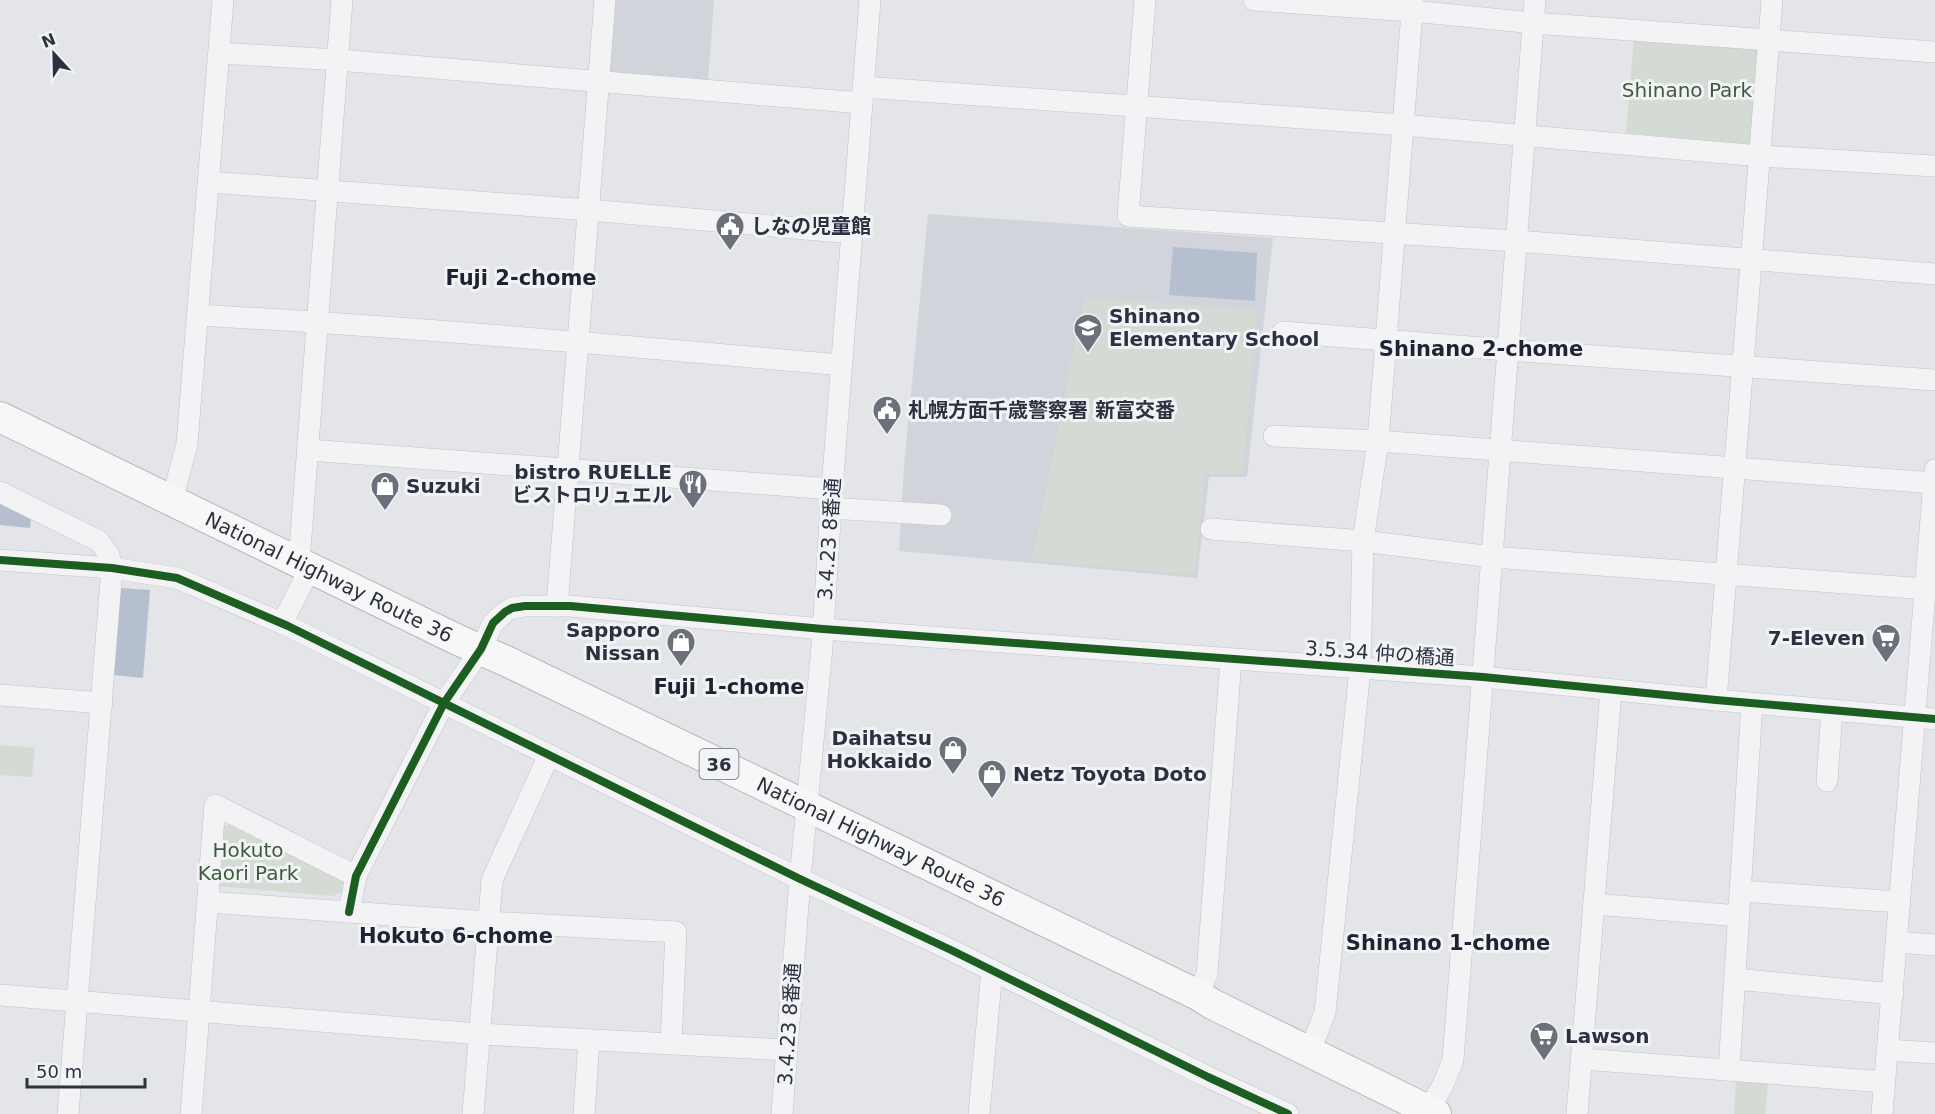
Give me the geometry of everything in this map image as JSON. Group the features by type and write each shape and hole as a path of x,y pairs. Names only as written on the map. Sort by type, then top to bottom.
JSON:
{"highway":[{"name":"National Highway Route 36","path":"0,417 1198,995 1430,1113"}],"street":[{"path":"172,500 187,444 223,0"},
{"path":"282,623 305,565 308,450 342,0"},
{"path":"557,606 605,0"},
{"name":"3.4.23 8番通","path":"782,1114 800,879 823,629 870,0"},
{"path":"1145,0 1128,216 1516,241 1935,274"},
{"path":"1254,0 1412,6 1533,23 1935,52"},
{"path":"1430,1113 1453,1060 1535,0"},
{"path":"1716,700 1772,0"},
{"path":"1310,1051 1325,1012 1360,669 1363,541 1378,441 1412,6"},
{"path":"219,53 338,60 599,82 1137,106 1403,125 1760,156 1935,166"},
{"path":"208,182 589,210 852,233"},
{"path":"198,315 318,322 841,364"},
{"path":"1283,332 1935,380"},
{"path":"1274,436 1735,466 1934,476 1933,524 1926,589 1926,718 1900,902 1882,1114"},
{"path":"308,450 568,470 831,498 941,515"},
{"path":"0,492 99,541 109,555 112,568 68,1114"},
{"path":"1211,529 1363,541 1492,557 1926,589"},
{"path":"0,560 112,568 177,578 282,623 800,879 1288,1114"},
{"name":"3.5.34 仲の橋通","path":"481,650 493,623 505,612 512,608 525,606 557,606 823,629 1483,677 1752,704 1926,718"},
{"path":"349,912 356,876 444,703 481,650"},
{"path":"1198,995 1207,974 1231,660"},
{"path":"1577,1114 1611,690"},
{"path":"0,695 102,703"},
{"path":"1729,1070 1752,704"},
{"path":"1827,781 1832,710"},
{"path":"472,1114 492,880 549,755"},
{"path":"191,1114 215,805 356,876"},
{"path":"1740,891 1900,902"},
{"path":"207,902 488,922 676,932 671,1044"},
{"path":"1594,904 1739,916"},
{"path":"1897,942 1935,945"},
{"path":"979,1114 992,970"},
{"path":"1735,979 1893,994"},
{"path":"0,995 479,1034 787,1050"},
{"path":"584,1114 590,1040"},
{"path":"1888,1050 1935,1053"},
{"path":"1582,1059 1885,1082"}],"shaded area":[{"path":"609,0 714,0 708,80 604,73"},
{"name":"Shinano Elementary School","path":"928,214 1273,238 1247,477 1209,477 1197,578 899,551 904,467"}],"green space":[{"name":"Shinano Park","path":"1634,38 1758,48 1752,145 1626,133"},
{"path":"1084,297 1257,310 1243,474 1205,473 1195,575 1032,560"},
{"path":"0,745 35,748 32,777 0,775"},
{"name":"Hokuto Kaori Park","path":"229,823 344,878 345,886 342,892 332,896 218,886 223,827"},
{"path":"1736,1079 1768,1083 1765,1114 1734,1114"}],"water":[{"path":"1173,247 1257,253 1255,301 1169,295"},
{"path":"0,503 31,517 30,528 0,525"},
{"path":"121,588 150,590 143,678 113,675"}],"cycle path":[{"path":"0,560 112,568 177,578 288,626 800,879 1288,1114"},
{"path":"349,912 356,876 444,703 481,649 493,623 512,608 525,606 570,606 823,629 1483,677 1935,719"}],"place":[{"name":"しなの児童館","path":"730,252"},
{"name":"Shinano Elementary School","path":"1088,354"},
{"name":"札幌方面千歳警察署 新富交番","path":"887,436"},
{"name":"bistro RUELLE ビストロリュエル","path":"693,510"},
{"name":"Suzuki","path":"385,512"},
{"name":"7-Eleven","path":"1886,664"},
{"name":"Sapporo Nissan","path":"681,668"},
{"name":"Daihatsu Hokkaido","path":"953,776"},
{"name":"Netz Toyota Doto","path":"992,800"},
{"name":"Lawson","path":"1544,1062"}],"district":[{"name":"Fuji 2-chome","path":"521,278"},
{"name":"Shinano 2-chome","path":"1481,349"},
{"name":"Fuji 1-chome","path":"729,687"},
{"name":"Hokuto 6-chome","path":"456,936"},
{"name":"Shinano 1-chome","path":"1448,943"}]}
